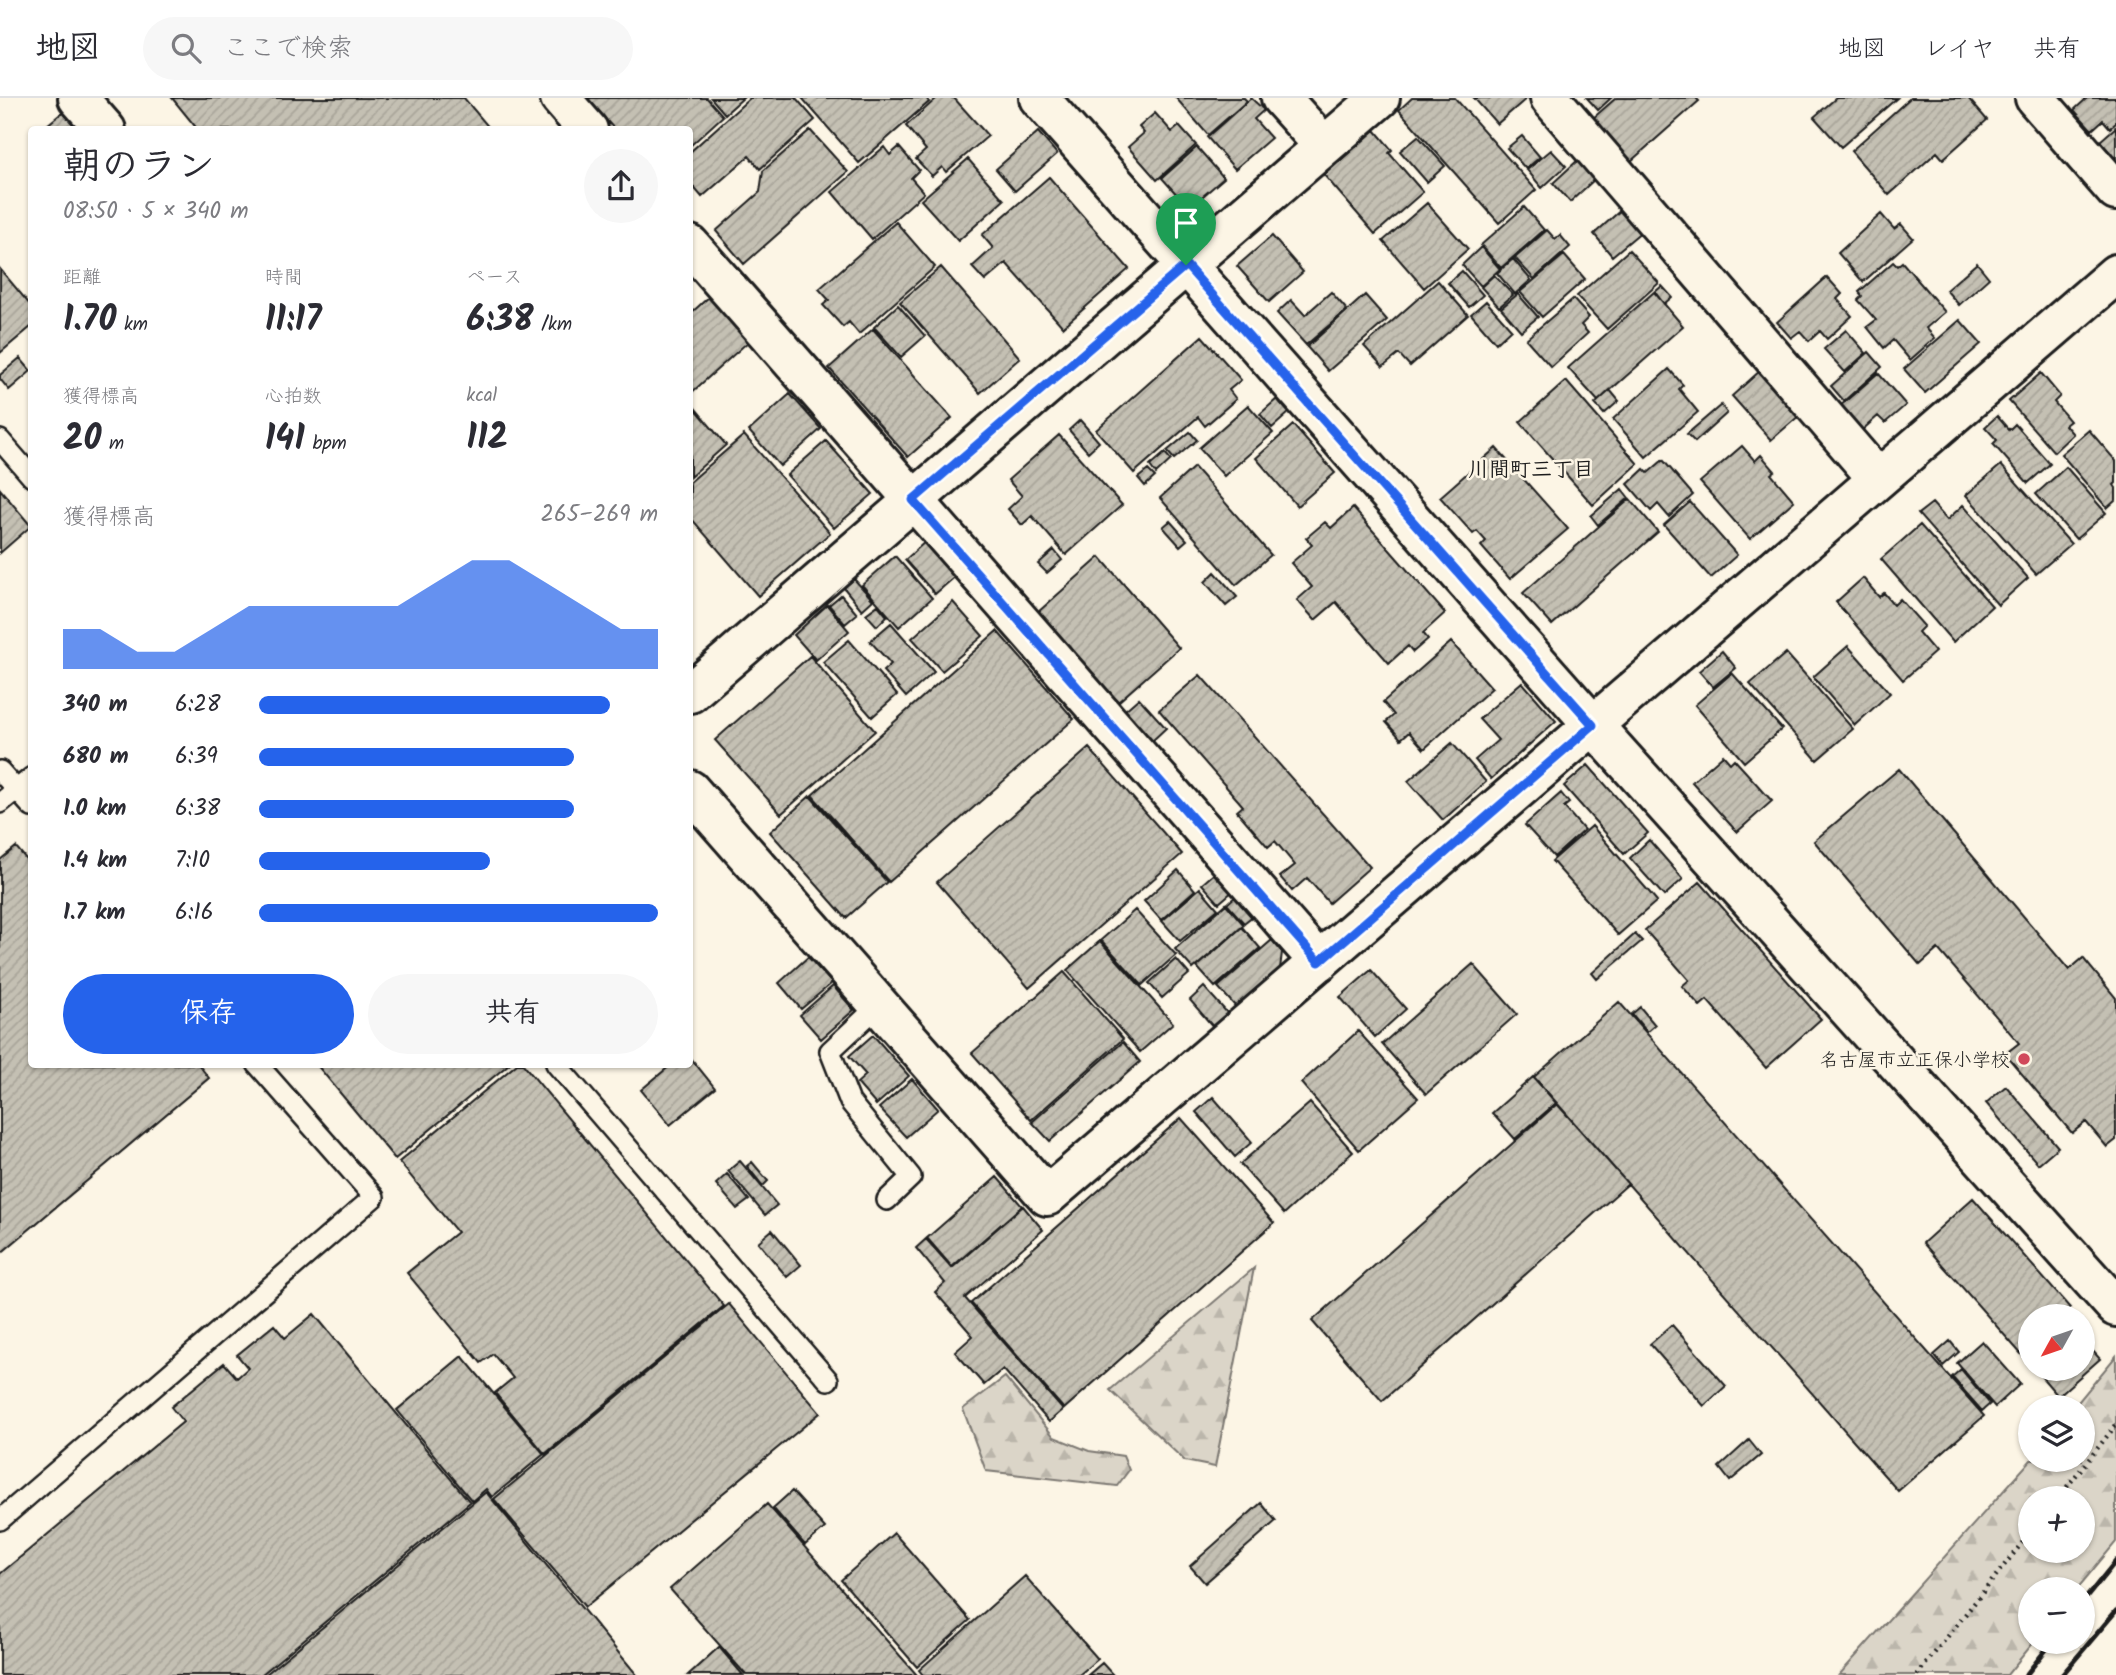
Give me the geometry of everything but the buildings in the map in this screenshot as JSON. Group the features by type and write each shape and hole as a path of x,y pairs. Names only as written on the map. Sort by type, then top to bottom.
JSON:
{"street":[{"path":"560,98 584,126"},
{"path":"1039,98 1593,725 2116,1307"},
{"path":"1281,98 1324,146"},
{"path":"693,690 1380,98"},
{"path":"1550,98 1878,479"},
{"path":"2035,98 2116,191"},
{"path":"693,248 1319,962"},
{"path":"693,793 1047,1196 2116,274"}],"lane":[{"path":"0,440 28,472"},
{"path":"0,771 24,783 0,803"},
{"path":"879,1005 830,1051 850,1102 911,1177 887,1200"},
{"path":"0,1520 374,1197 261,1068"},
{"path":"559,1068 828,1380"}],"path":[{"path":"2068,1486 2116,1425"},
{"path":"1917,1675 2018,1548"}],"green space":[{"path":"1254,1268 1215,1467 1185,1461 1110,1390"},
{"path":"2116,1356 2116,1542 2087,1577 2018,1577 2018,1654 2024,1654 2007,1675 1839,1675 2020,1472 2095,1472 2095,1395 2084,1395"},
{"path":"1005,1377 1054,1437 1089,1451 1123,1456 1129,1470 1117,1486 986,1471 963,1409"}],"railway":[{"path":"2095,1587 2116,1561"},
{"path":"2062,1675 2116,1611"},
{"path":"2026,1675 2043,1654"}],"place":[{"name":"名古屋市立正保小学校","path":"2024,1059"}],"district":[{"name":"川間町三丁目","path":"1531,469"}],"route":[{"path":"1186,265 1593,725 1319,962 913,500 1186,265"}]}
